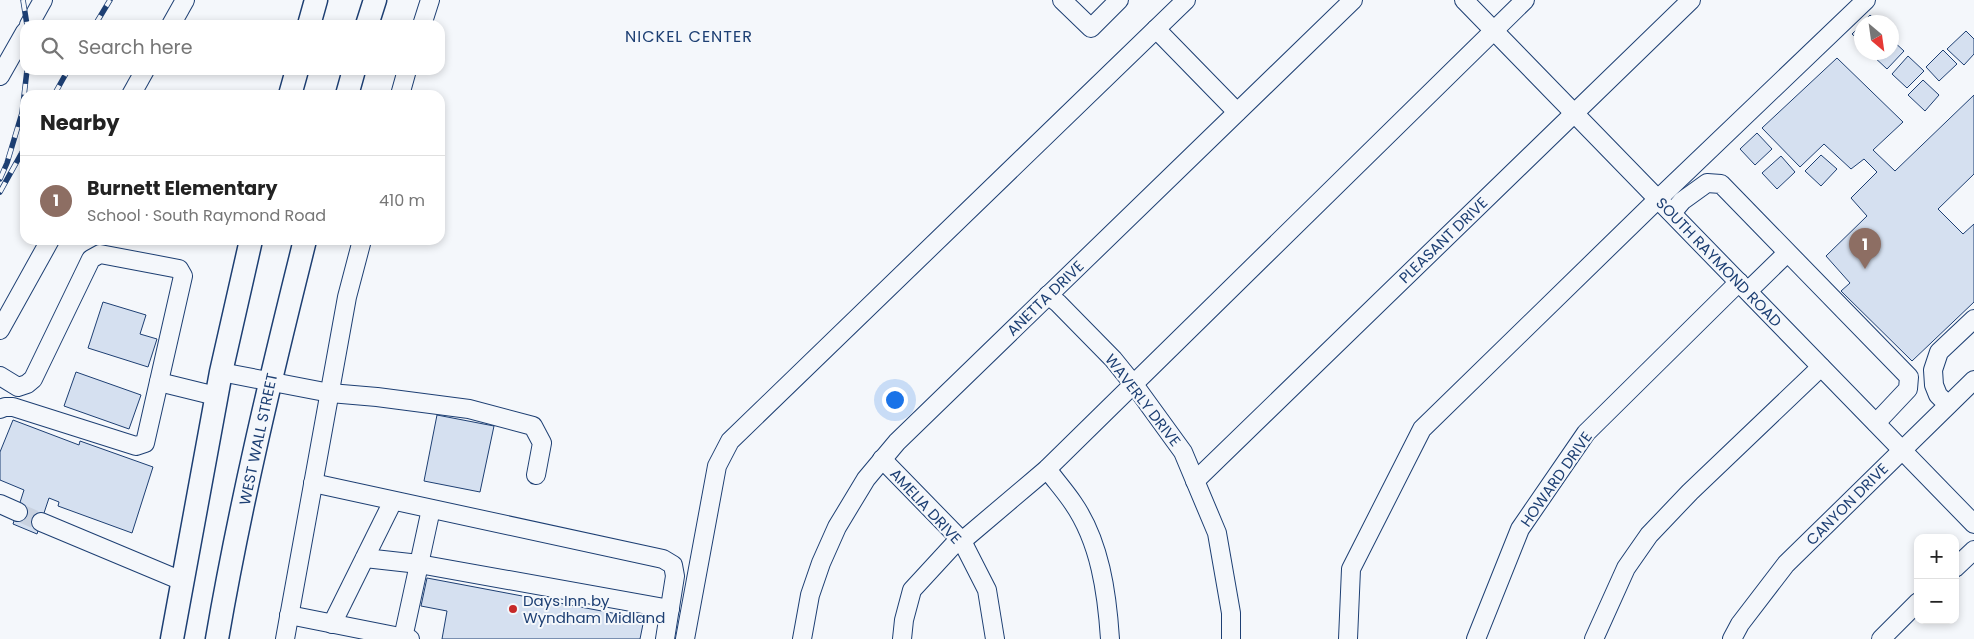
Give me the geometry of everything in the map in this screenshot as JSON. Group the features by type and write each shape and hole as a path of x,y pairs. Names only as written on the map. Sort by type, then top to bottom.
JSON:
{"main road":[{"path":"310,20 316,0"},
{"path":"368,20 374,0"},
{"path":"291,90 296,75"},
{"path":"348,90 353,75"},
{"path":"172,639 216,396 249,245"},
{"name":"WEST WALL STREET","path":"217,639 226,586 270,381 304,245"}],"street":[{"path":"32,20 43,0"},
{"path":"174,20 184,0"},
{"path":"424,20 430,0"},
{"path":"1062,0 1091,28 1119,0"},
{"path":"685,639 716,466 730,440 1186,0"},
{"name":"ANETTA DRIVE","path":"802,639 810,595 831,539 852,499 882,459 897,442 1353,0"},
{"name":"SOUTH RAYMOND ROAD","path":"1464,0 1974,524"},
{"path":"902,639 904,620 912,590 960,540 1047,469 1525,0"},
{"name":"PLEASANT DRIVE","path":"1195,481 1691,0"},
{"path":"1348,639 1351,569 1422,429 1866,0"},
{"path":"1156,29 1237,112"},
{"path":"0,76 20,41"},
{"path":"134,90 142,75"},
{"path":"401,90 406,75"},
{"path":"1672,213 1682,201 1707,183 1721,184 1786,253 1909,377 1908,389 1876,423"},
{"path":"0,330 47,245"},
{"path":"284,639 347,297 361,245"},
{"name":"HOWARD DRIVE","path":"1476,639 1520,530 1586,433 1743,286 1786,253"},
{"path":"0,376 18,387 27,384 33,379 91,260 100,254 179,269 183,276 146,443 136,446 13,407 0,409"},
{"name":"WAVERLY DRIVE","path":"1048,295 1114,359 1183,452 1217,533 1231,613 1231,639"},
{"path":"1948,405 1938,395 1934,385 1933,370 1939,352 1974,318"},
{"path":"1594,639 1626,568 1649,535 1690,492 1821,367"},
{"path":"221,372 330,393 377,397 469,410 534,426 542,443 536,475"},
{"name":"CANYON DRIVE","path":"1732,639 1740,624 1786,564 1974,380"},
{"path":"159,382 216,396"},
{"name":"AMELIA DRIVE","path":"882,459 960,540 987,590 996,639"},
{"path":"1047,469 1074,503 1088,530 1100,563 1110,639"},
{"path":"313,484 663,559 673,565 674,576 665,639"},
{"path":"332,624 393,501"},
{"path":"0,504 18,512"},
{"path":"289,615 407,638 419,564 431,509"},
{"path":"41,522 182,581"},
{"path":"1959,564 1974,550"},
{"path":"365,558 419,564 670,609"},
{"path":"1881,639 1914,606"}],"building":[{"path":"1966,31 1974,39 1974,54 1964,65 1947,49"},
{"path":"1899,46 1904,51 1899,56"},
{"path":"1943,50 1957,64 1939,81 1926,67"},
{"path":"1908,56 1924,71 1907,88 1892,74"},
{"path":"1837,58 1903,122 1873,150 1895,171 1974,95 1974,174 1938,209 1963,234 1974,224 1974,302 1912,361 1841,291 1850,283 1826,256 1867,216 1851,198 1877,172 1864,159 1851,169 1824,144 1800,167 1762,128"},
{"path":"1877,60 1896,60 1887,69"},
{"path":"1923,80 1939,95 1925,111 1908,95"},
{"path":"1757,133 1772,149 1755,165 1740,149"},
{"path":"1821,155 1837,169 1821,186 1805,171"},
{"path":"1781,156 1795,172 1777,189 1762,173"},
{"path":"103,302 146,315 140,334 157,339 148,367 88,348"},
{"path":"76,372 141,395 129,429 64,406"},
{"path":"437,415 494,426 480,492 424,481"},
{"path":"13,420 79,445 80,441 153,467 132,533 58,506 59,502 49,498 37,534 13,524 24,490 0,480 0,452"},
{"name":"Days Inn by Wyndham Midland","path":"427,578 644,619 640,639 442,639 447,611 421,606"}],"tunnel":[{"path":"18,512 41,522"}],"railway":[{"path":"23,0 26,20"},
{"path":"98,20 110,0"},
{"path":"25,90 26,75"},
{"path":"57,90 65,75"},
{"path":"0,179 7,163 20,120"},
{"path":"0,192 20,156"}],"place":[{"name":"Burnett Elementary","path":"1865,269"},
{"name":"Days Inn by Wyndham Midland","path":"513,609"}],"district":[{"name":"NICKEL CENTER","path":"689,36"}]}
